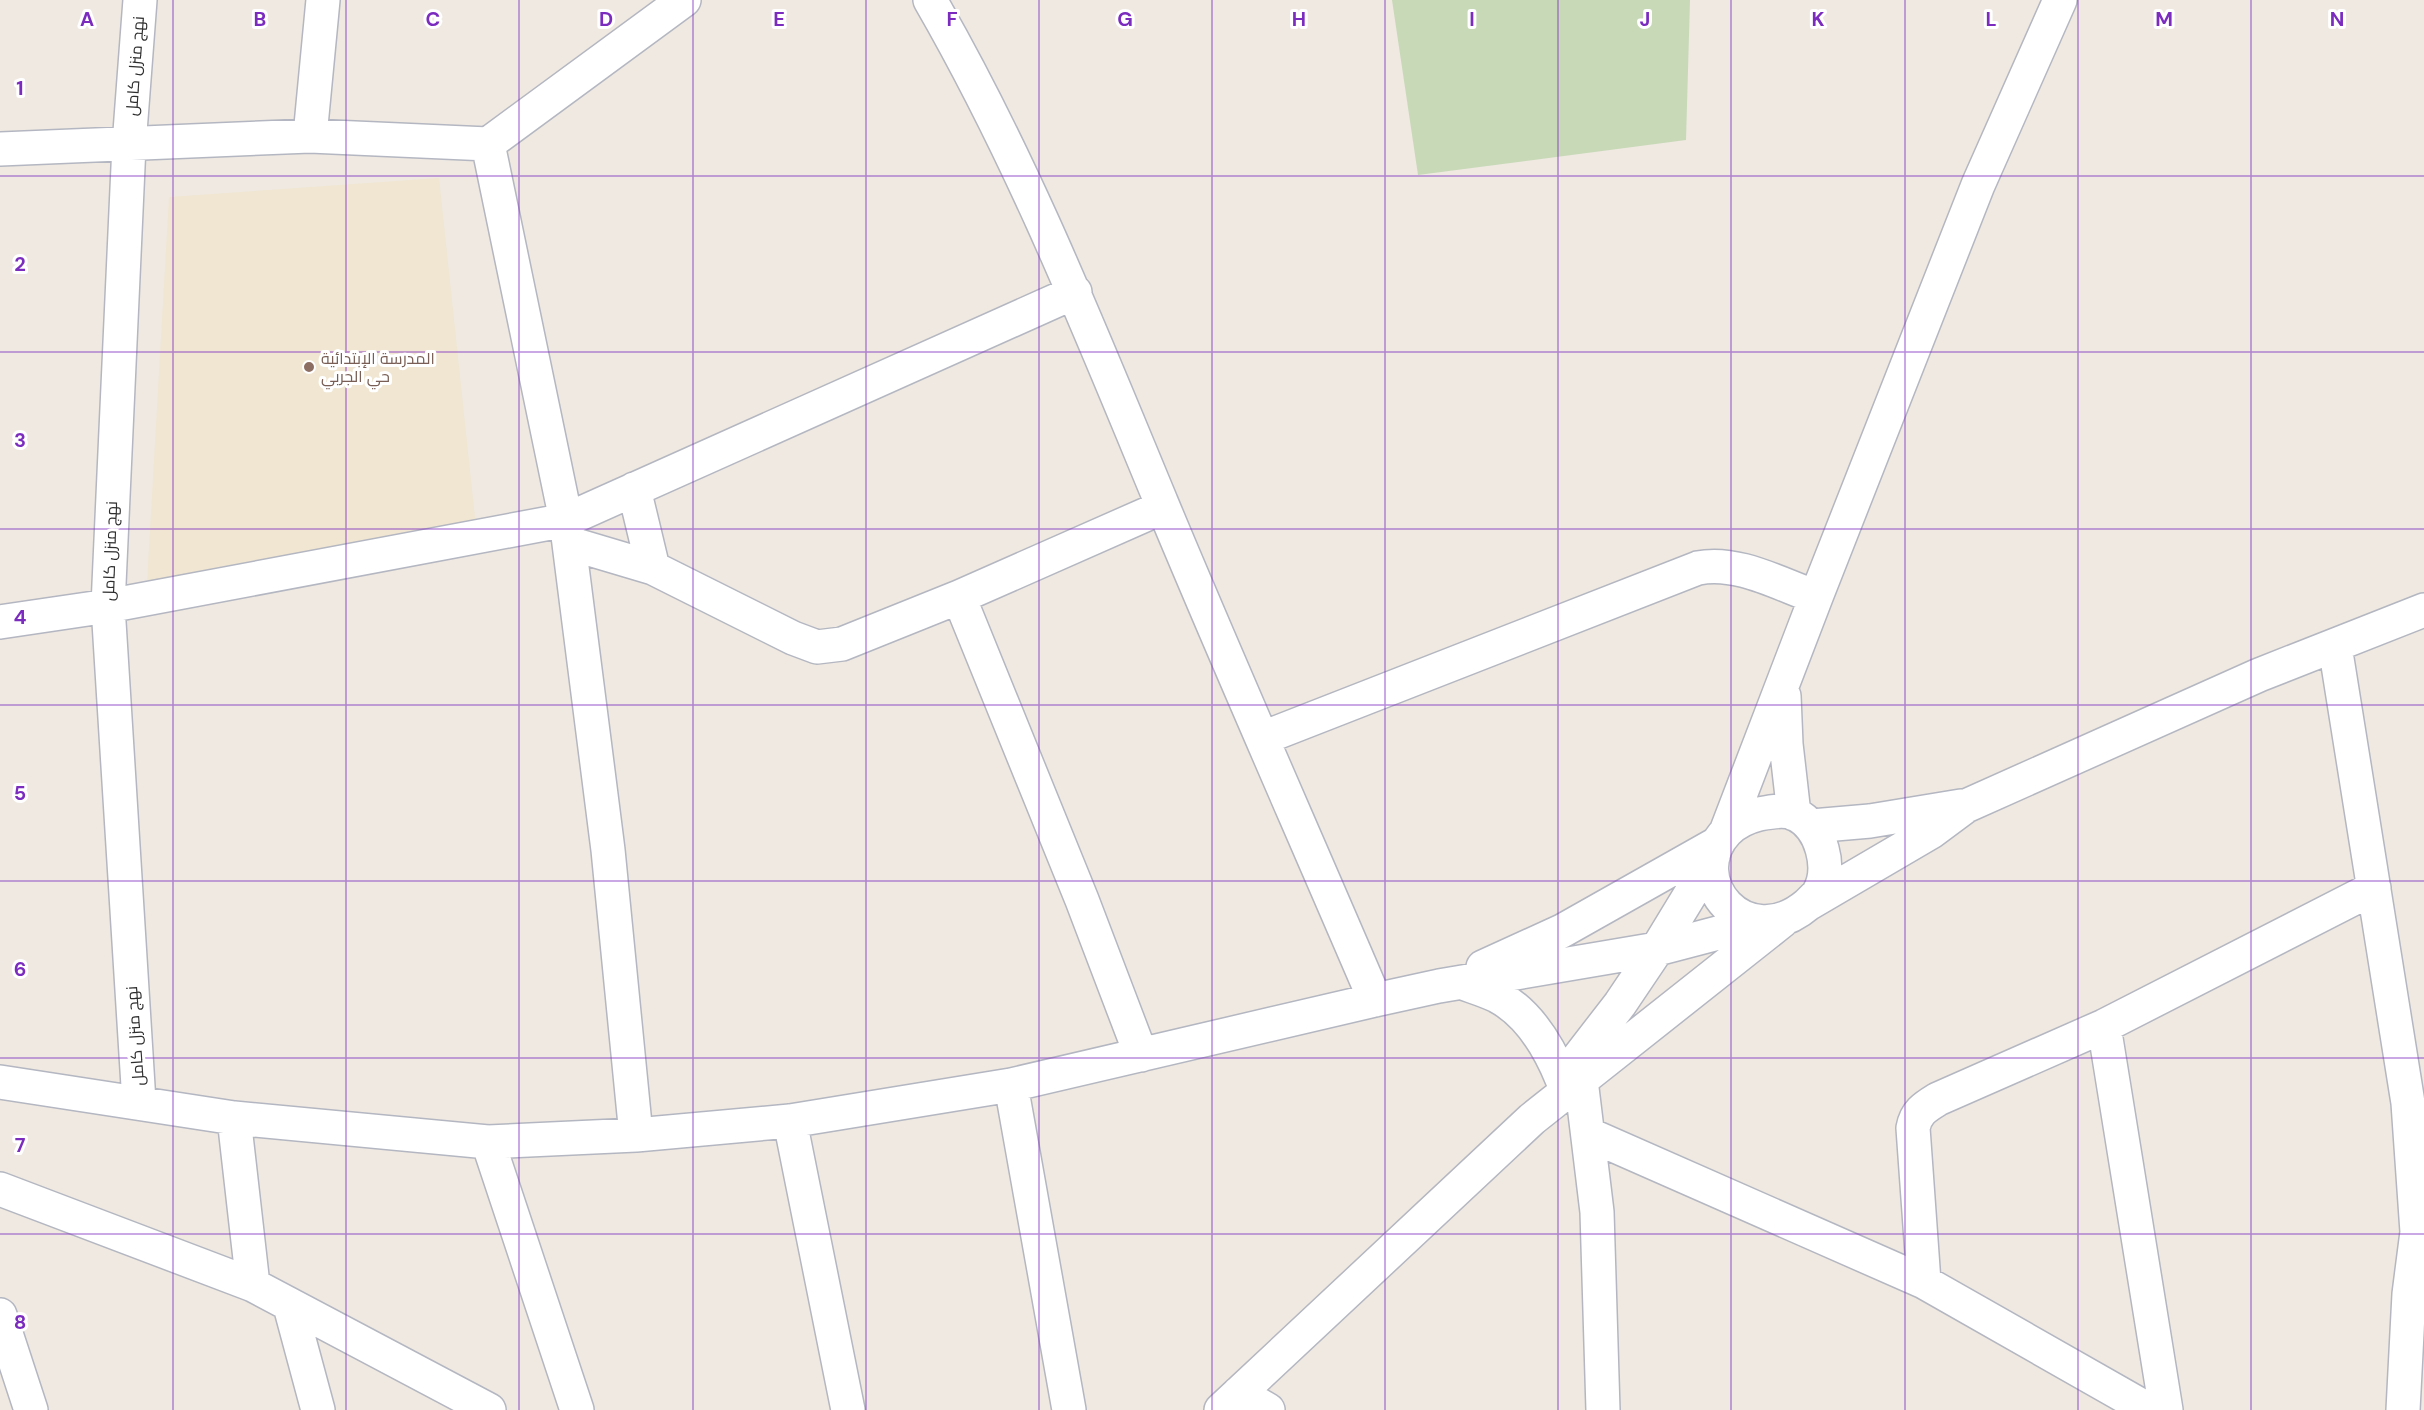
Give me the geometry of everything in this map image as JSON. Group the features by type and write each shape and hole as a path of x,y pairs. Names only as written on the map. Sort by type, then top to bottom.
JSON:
{"street":[{"name":"نهج منزل كامل","path":"139,1102 108,606 129,145 140,0"},
{"path":"310,136 323,0"},
{"path":"0,149 310,136 488,144 684,0"},
{"path":"930,0 1013,157 1075,292 1163,507 1375,1000"},
{"path":"1783,915 1743,918 1721,899 1712,871 1719,844 1978,185 2060,0"},
{"path":"488,144 567,531 608,850 636,1135"},
{"path":"0,622 567,531 634,489 1075,292"},
{"path":"634,489 653,568"},
{"path":"567,531 653,568 793,638 817,646 842,644 959,597 1163,507"},
{"path":"1263,738 1698,568 1711,565 1732,567 1816,597"},
{"path":"959,597 1082,900 1141,1055"},
{"path":"0,1082 234,1118 488,1142 636,1135 790,1120 1011,1085 1375,1000 1451,984 1657,949 1783,915 1931,832 1966,806 2259,675 2424,609"},
{"path":"2335,646 2408,1103 2417,1232 2409,1294 2403,1410"},
{"path":"1573,1074 1783,915 1818,894 1823,880 1823,849 1803,820 1785,729 1784,679"},
{"path":"1230,1401 1532,1119 1573,1074 1657,949 1719,844 1738,822 1750,816 1780,811 1803,820 1870,821 1966,806"},
{"path":"1451,984 1562,931 1719,844"},
{"path":"1924,1282 1913,1128 1915,1116 1938,1099 2104,1026 2374,888"},
{"path":"1451,984 1499,997 1522,1016 1573,1074 1588,1134 1597,1212 1603,1410"},
{"path":"2104,1026 2166,1410"},
{"path":"1011,1085 1069,1410"},
{"path":"234,1118 253,1286"},
{"path":"790,1120 848,1410"},
{"path":"1588,1134 1924,1282 2149,1410"},
{"path":"488,1142 577,1410"},
{"path":"0,1189 253,1286 489,1410"},
{"path":"290,1306 318,1410"},
{"path":"0,1315 31,1410"},
{"path":"1230,1401 1268,1410"}],"shaded area":[{"name":"المدرسة الإبتدائية حي الجربي","path":"439,178 477,537 146,601 169,197"}],"green space":[{"path":"1392,0 1690,0 1686,140 1418,175"}],"place":[{"name":"المدرسة الإبتدائية حي الجربي","path":"309,367"}]}
